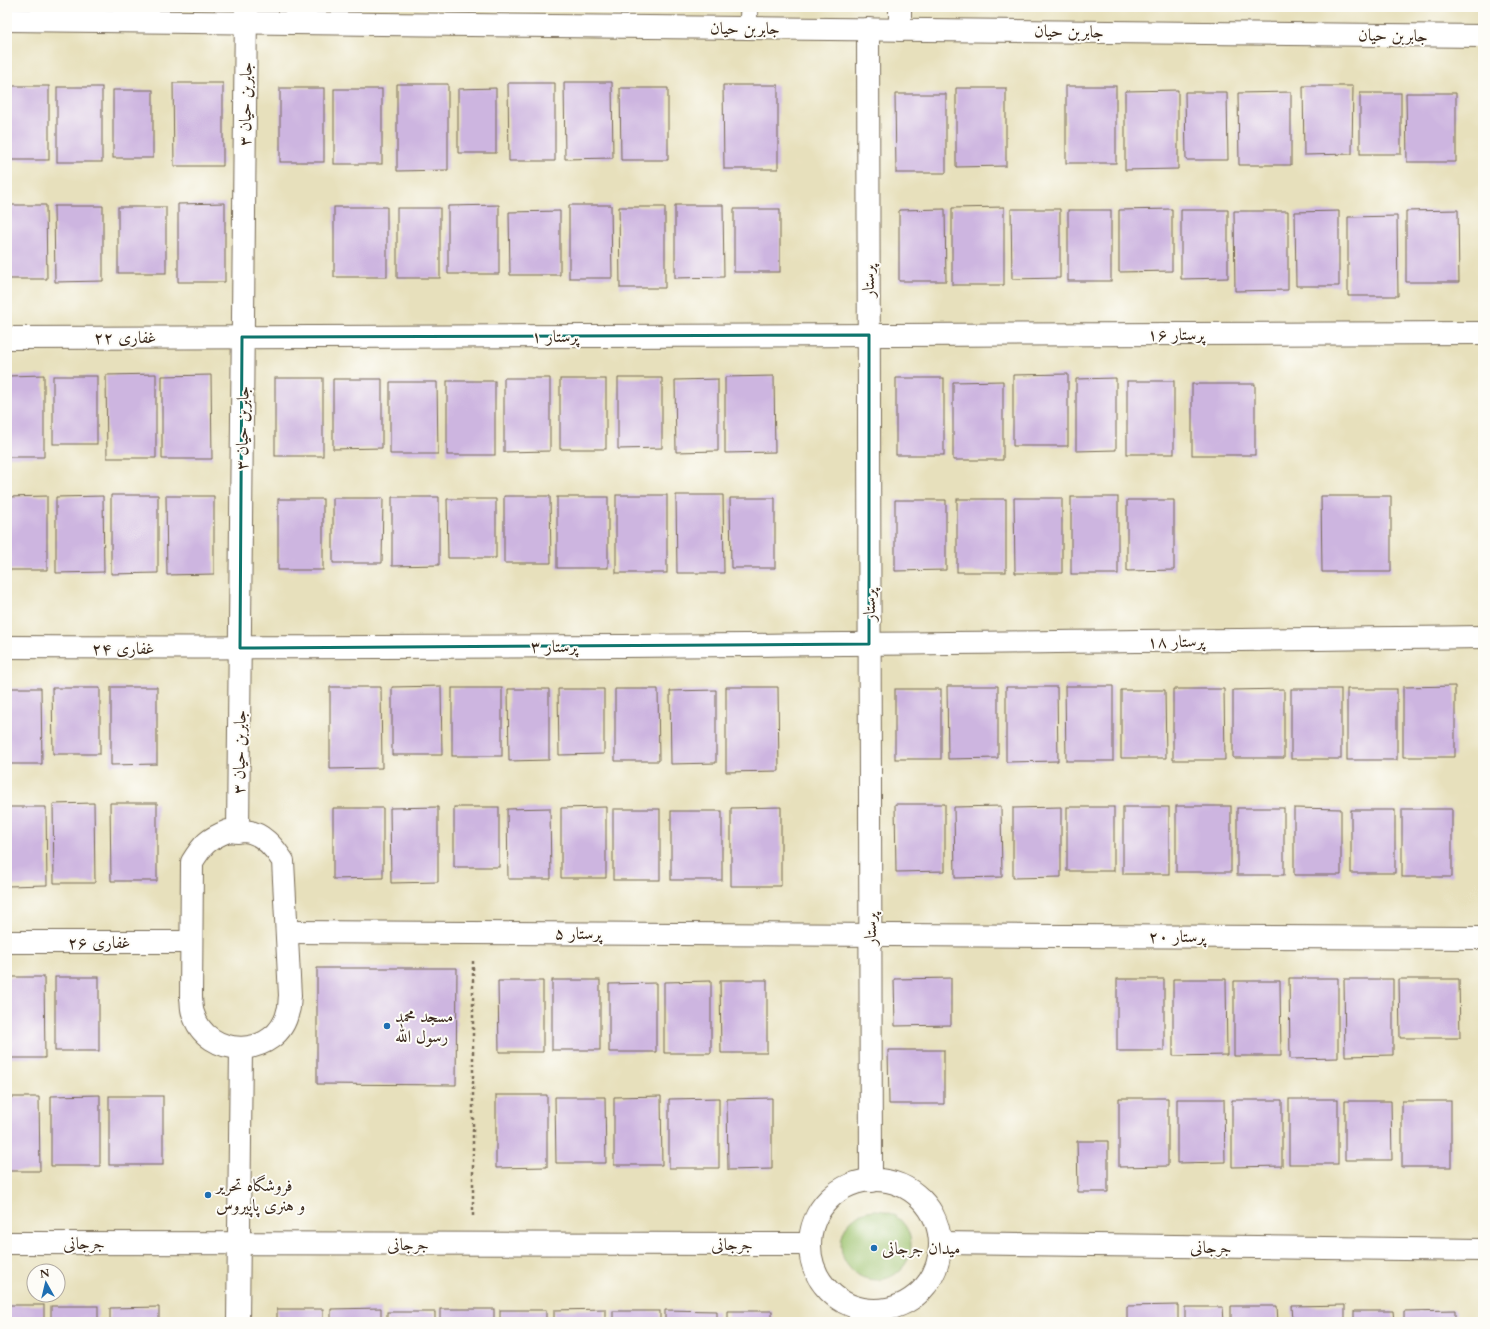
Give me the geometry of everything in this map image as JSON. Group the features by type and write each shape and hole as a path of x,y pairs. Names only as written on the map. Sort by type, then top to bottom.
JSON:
{"street":[{"path":"900,7 900,30"},
{"name":"جابربن حیان","path":"7,20 246,15 748,17 868,29 900,30 1483,36"},
{"name":"جابربن حیان ۳","path":"238,832 246,15"},
{"name":"پرستار","path":"868,29 871,1181"},
{"name":"پرستار ۱۶","path":"869,335 1483,333"},
{"name":"پرستار ۱","path":"242,337 869,335"},
{"name":"غفاری ۲۲","path":"7,338 242,337"},
{"name":"پرستار ۱۸","path":"869,644 1483,637"},
{"name":"پرستار ۳","path":"240,648 869,644"},
{"name":"غفاری ۲۴","path":"7,647 240,648"},
{"path":"245,831 261,837 274,847 283,861 286,932 290,996 288,1012 282,1026 271,1038 257,1046 241,1048 225,1046 211,1039 200,1028 193,1013 191,998 192,862 200,848 213,837 228,832 245,831"},
{"name":"پرستار ۵","path":"286,932 870,935"},
{"name":"پرستار ۲۰","path":"870,935 1483,938"},
{"name":"غفاری ۲۶","path":"7,942 191,942"},
{"path":"238,1322 241,1048"},
{"path":"871,1181 892,1182 911,1191 926,1205 933,1217 936,1223 940,1243 938,1261 931,1278 920,1292 906,1302 871,1316 835,1296 821,1282 812,1264 810,1244 813,1225 822,1208 835,1194 852,1184 871,1181"},
{"name":"جرجانی","path":"7,1243 810,1244"},
{"name":"جرجانی","path":"940,1243 1483,1250"}],"path":[{"path":"473,932 473,1244"}],"highlighted area":[{"path":"869,335 869,644 240,648 242,337"}],"green space":[{"name":"میدان جرجانی","path":"876,1210 895,1216 905,1226 911,1245 905,1264 895,1274 876,1280 857,1274 847,1264 841,1245 847,1226 857,1216"}],"building":[{"path":"564,82 612,82 613,158 565,159"},
{"path":"173,83 223,83 223,166 174,166"},
{"path":"508,83 555,83 555,161 509,161"},
{"path":"397,84 448,84 448,170 397,171"},
{"path":"723,85 778,85 778,169 724,169"},
{"path":"7,86 49,86 49,160 7,160"},
{"path":"1066,86 1116,86 1116,163 1066,163"},
{"path":"1303,86 1353,86 1352,154 1304,155"},
{"path":"57,87 102,87 102,162 57,162"},
{"path":"280,88 324,88 324,162 280,162"},
{"path":"496,88 496,153 458,153 458,89"},
{"path":"620,88 668,88 668,160 621,160"},
{"path":"956,88 1006,88 1006,166 956,167"},
{"path":"334,89 382,89 382,164 334,164"},
{"path":"113,90 153,90 153,158 113,158"},
{"path":"1178,90 1178,169 1125,170 1125,91"},
{"path":"1185,92 1227,92 1228,160 1186,160"},
{"path":"1291,92 1291,165 1239,165 1238,93"},
{"path":"1360,93 1401,93 1401,154 1360,154"},
{"path":"1406,93 1456,93 1456,162 1407,162"},
{"path":"895,94 946,94 946,173 896,173"},
{"path":"225,203 225,282 178,282 178,204"},
{"path":"7,205 46,205 47,279 7,279"},
{"path":"499,205 499,274 448,274 448,206"},
{"path":"569,205 611,205 612,278 569,278"},
{"path":"675,205 723,205 724,277 675,278"},
{"path":"54,206 103,206 103,281 55,282"},
{"path":"118,207 166,207 166,273 118,273"},
{"path":"334,207 387,207 387,277 334,277"},
{"path":"619,207 665,207 665,288 620,288"},
{"path":"1004,207 1004,285 952,285 952,208"},
{"path":"397,208 440,208 440,278 397,278"},
{"path":"734,209 780,209 780,272 734,272"},
{"path":"945,209 946,281 899,281 899,210"},
{"path":"1011,209 1060,209 1060,278 1012,279"},
{"path":"1172,209 1172,271 1119,272 1119,210"},
{"path":"1068,210 1111,210 1111,281 1068,281"},
{"path":"1181,210 1228,210 1228,278 1181,279"},
{"path":"1458,210 1459,282 1406,282 1406,211"},
{"path":"560,211 560,275 510,275 509,212"},
{"path":"1234,211 1288,211 1288,290 1235,291"},
{"path":"1339,211 1339,286 1296,286 1295,212"},
{"path":"1397,216 1398,296 1348,296 1348,217"},
{"path":"156,374 156,458 107,458 106,375"},
{"path":"1068,374 1068,446 1013,446 1013,375"},
{"path":"44,375 44,457 7,457 7,376"},
{"path":"211,375 212,459 162,459 162,376"},
{"path":"53,376 97,376 97,444 53,444"},
{"path":"774,376 775,452 725,453 725,377"},
{"path":"275,378 323,378 323,456 275,456"},
{"path":"504,378 550,378 550,451 504,452"},
{"path":"618,378 662,378 662,448 618,449"},
{"path":"896,378 944,378 944,455 896,455"},
{"path":"1116,378 1116,450 1076,451 1076,379"},
{"path":"333,379 382,379 382,448 333,449"},
{"path":"560,379 606,379 606,449 560,449"},
{"path":"718,379 718,451 676,452 675,380"},
{"path":"447,381 495,381 495,455 447,455"},
{"path":"1003,381 1003,460 953,460 953,382"},
{"path":"1127,381 1174,381 1174,454 1127,454"},
{"path":"390,382 437,382 438,454 390,454"},
{"path":"1192,384 1255,384 1255,455 1192,455"},
{"path":"111,495 158,495 158,573 111,574"},
{"path":"616,495 667,495 667,573 616,573"},
{"path":"676,495 723,495 724,573 677,573"},
{"path":"47,496 47,570 7,570 7,497"},
{"path":"103,496 104,572 56,573 56,497"},
{"path":"166,496 214,496 214,574 167,575"},
{"path":"504,496 550,496 551,563 504,563"},
{"path":"1321,496 1391,496 1391,572 1322,572"},
{"path":"392,497 439,497 439,565 392,566"},
{"path":"557,497 608,497 608,568 557,568"},
{"path":"1071,497 1118,497 1118,574 1071,574"},
{"path":"333,498 383,498 382,563 333,563"},
{"path":"730,498 775,498 775,568 731,568"},
{"path":"1014,498 1062,498 1062,573 1015,573"},
{"path":"278,499 323,499 323,570 278,570"},
{"path":"447,499 496,499 496,558 448,558"},
{"path":"957,499 1006,499 1006,572 957,572"},
{"path":"895,500 946,500 946,570 895,571"},
{"path":"1127,500 1174,500 1174,570 1127,571"},
{"path":"441,686 442,755 392,755 392,687"},
{"path":"947,686 998,686 998,758 948,759"},
{"path":"1065,686 1113,686 1113,761 1066,761"},
{"path":"1455,686 1455,757 1403,757 1403,687"},
{"path":"111,687 157,687 157,764 111,765"},
{"path":"330,687 381,687 382,768 330,769"},
{"path":"726,687 778,687 779,771 726,772"},
{"path":"1006,687 1057,687 1058,761 1006,762"},
{"path":"7,688 41,688 42,764 7,764"},
{"path":"52,688 100,688 100,754 53,754"},
{"path":"452,688 502,688 502,756 452,756"},
{"path":"508,689 549,689 549,760 509,761"},
{"path":"558,689 604,689 604,754 559,755"},
{"path":"615,689 658,689 659,761 615,761"},
{"path":"895,689 941,689 941,759 895,759"},
{"path":"1173,689 1224,689 1225,760 1173,760"},
{"path":"1284,689 1284,758 1233,758 1233,690"},
{"path":"1291,689 1341,689 1341,759 1291,759"},
{"path":"1347,689 1397,689 1397,760 1347,760"},
{"path":"716,690 716,763 671,764 670,691"},
{"path":"1121,690 1165,690 1166,758 1121,758"},
{"path":"94,803 95,883 54,883 53,804"},
{"path":"110,803 157,803 157,881 111,881"},
{"path":"895,804 945,804 945,871 896,872"},
{"path":"1001,806 1002,877 955,878 954,807"},
{"path":"1176,806 1231,806 1231,872 1176,872"},
{"path":"7,807 46,807 47,885 7,886"},
{"path":"438,807 438,882 391,883 390,808"},
{"path":"454,807 499,807 499,867 454,867"},
{"path":"606,807 606,878 561,878 561,808"},
{"path":"781,807 781,886 731,886 731,808"},
{"path":"1061,807 1061,877 1013,878 1013,808"},
{"path":"1067,807 1114,807 1114,871 1067,871"},
{"path":"1123,807 1169,807 1169,874 1123,874"},
{"path":"333,808 383,808 383,878 333,879"},
{"path":"550,808 551,879 508,879 507,809"},
{"path":"1237,808 1284,808 1284,875 1237,875"},
{"path":"1294,808 1341,809 1341,875 1294,875"},
{"path":"613,809 660,809 660,880 613,880"},
{"path":"1402,809 1452,809 1452,877 1402,877"},
{"path":"1351,810 1395,810 1395,873 1351,873"},
{"path":"671,811 722,811 722,880 671,880"},
{"name":"مسجد محمد رسول الله","path":"317,968 457,968 456,1085 317,1084"},
{"path":"7,977 44,977 45,1058 7,1058"},
{"path":"55,977 99,977 99,1051 55,1051"},
{"path":"951,978 951,1025 895,1026 894,979"},
{"path":"1289,978 1338,978 1338,1058 1290,1059"},
{"path":"1117,979 1164,979 1164,1051 1117,1051"},
{"path":"1173,979 1226,979 1227,1055 1173,1056"},
{"path":"1344,979 1393,979 1393,1055 1345,1056"},
{"path":"1399,979 1459,979 1460,1038 1400,1038"},
{"path":"552,980 600,980 600,1050 552,1050"},
{"path":"720,980 767,980 767,1053 721,1053"},
{"path":"498,981 543,981 543,1052 499,1052"},
{"path":"711,981 711,1053 664,1053 664,982"},
{"path":"1234,981 1280,981 1281,1056 1234,1056"},
{"path":"656,983 656,1052 609,1052 609,984"},
{"path":"888,1050 944,1050 944,1104 889,1104"},
{"path":"100,1095 100,1166 51,1166 51,1096"},
{"path":"496,1095 547,1095 547,1167 496,1168"},
{"path":"109,1096 163,1096 163,1165 109,1165"},
{"path":"661,1096 662,1165 614,1165 614,1097"},
{"path":"7,1097 39,1097 40,1171 7,1171"},
{"path":"555,1097 605,1097 606,1163 556,1163"},
{"path":"719,1098 719,1168 669,1168 669,1099"},
{"path":"772,1098 772,1169 728,1170 727,1099"},
{"path":"1119,1098 1168,1098 1168,1166 1119,1167"},
{"path":"1177,1099 1224,1099 1225,1162 1177,1163"},
{"path":"1289,1099 1338,1099 1338,1164 1289,1164"},
{"path":"1232,1100 1282,1100 1282,1166 1232,1167"},
{"path":"1345,1101 1391,1101 1392,1160 1345,1160"},
{"path":"1402,1101 1451,1101 1451,1167 1402,1167"},
{"path":"1077,1141 1108,1141 1108,1192 1078,1192"},
{"path":"7,1305 44,1305 44,1322 7,1322"},
{"path":"1178,1305 1178,1322 1127,1322 1127,1306"},
{"path":"1345,1305 1345,1322 1293,1322 1292,1306"},
{"path":"51,1306 98,1306 98,1322 51,1322"},
{"path":"1231,1306 1277,1306 1278,1322 1231,1322"},
{"path":"159,1307 159,1322 110,1322 110,1308"},
{"path":"1185,1307 1223,1307 1224,1322 1185,1322"},
{"path":"381,1308 381,1322 331,1322 331,1309"},
{"path":"277,1309 323,1309 323,1322 277,1322"},
{"path":"440,1309 494,1309 494,1322 440,1322"},
{"path":"605,1309 605,1322 554,1322 554,1310"},
{"path":"500,1310 546,1310 546,1322 500,1322"},
{"path":"665,1310 717,1311 717,1322 665,1322"},
{"path":"1455,1310 1455,1322 1404,1322 1404,1311"},
{"path":"613,1311 660,1311 660,1322 613,1322"},
{"path":"728,1311 772,1311 772,1322 728,1322"},
{"path":"1354,1311 1393,1311 1394,1322 1354,1322"},
{"path":"387,1312 435,1312 435,1322 387,1322"}],"place":[{"name":"مسجد محمد رسول الله","path":"387,1026"},
{"name":"فروشگاه تحریر و هنری پاپیروس","path":"208,1195"},
{"name":"میدان جرجانی","path":"874,1248"}]}
